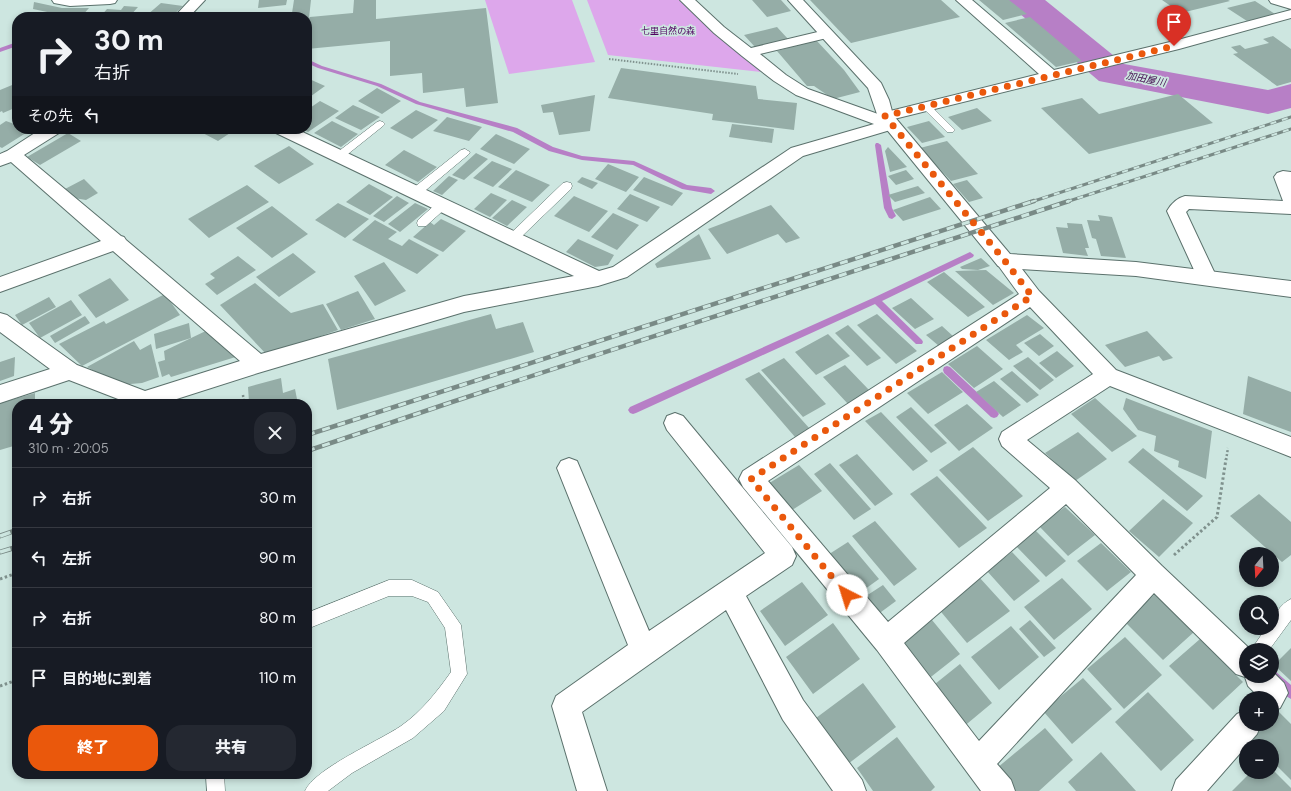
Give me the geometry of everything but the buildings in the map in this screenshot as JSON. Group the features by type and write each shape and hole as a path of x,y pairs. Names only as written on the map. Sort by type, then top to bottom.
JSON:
{"street":[{"path":"59,0 70,2 110,0"},
{"path":"186,12 198,0"},
{"path":"687,0 718,30 780,78 802,92 888,120"},
{"path":"795,0 875,86 888,120 1005,261 1032,296 1108,376 1291,447"},
{"path":"963,0 1050,76"},
{"path":"1276,0 1291,6"},
{"path":"148,399 258,364 464,304 598,279 620,272 797,152 926,106 1099,64 1291,14"},
{"path":"747,52 826,34"},
{"path":"45,134 6,157 117,242 258,364"},
{"path":"293,134 598,279"},
{"path":"1291,178 1283,177 1291,199"},
{"path":"1207,278 1176,211 1185,202 1291,208"},
{"path":"0,285 117,242"},
{"path":"1005,261 1136,269 1291,289"},
{"path":"1000,791 886,641 751,479 1032,296"},
{"path":"0,321 69,371 142,399"},
{"path":"0,394 69,371"},
{"path":"1108,376 1010,440 1067,488 1153,575 1239,657"},
{"path":"592,791 566,706 644,650 784,556 675,423"},
{"path":"569,468 644,650"},
{"path":"886,641 1067,488"},
{"path":"978,763 1153,575"},
{"path":"730,592 793,710 851,791"},
{"path":"1265,683 1272,691"},
{"path":"1187,791 1241,731"}],"lane":[{"path":"926,106 950,130"},
{"path":"339,156 380,124"},
{"path":"416,192 465,152"},
{"path":"513,238 567,186"},
{"path":"422,223 442,205"},
{"path":"312,619 390,588 412,588 433,597 453,625 459,674 438,705 407,732 346,767 314,791"},
{"path":"1264,643 1291,607"},
{"path":"215,779 216,791"}],"path":[{"path":"609,59 780,78"},
{"path":"1153,575 1217,517 1232,424"},
{"path":"0,579 12,575"},
{"path":"0,686 12,682"}],"green space":[{"path":"485,0 572,0 595,62 509,74"},
{"name":"七里自然の森","path":"587,0 679,0 761,72 608,55"}],"waterway":[{"name":"加田屋川","path":"1024,0 1112,73 1268,102 1291,96"},
{"path":"0,50 12,46"},
{"path":"312,63 379,85 418,103 515,130 551,149 582,158 634,163 685,187 711,191"},
{"path":"878,145 888,208 892,216"},
{"path":"876,300 970,255"},
{"path":"633,410 876,300"},
{"path":"876,300 919,342"},
{"path":"947,370 994,414"},
{"path":"1279,682 1291,693"}],"railway":[{"path":"1031,202 1291,117"},
{"path":"1066,202 1291,129"},
{"path":"312,433 1034,201"},
{"path":"312,449 452,402 1069,201"},
{"path":"0,536 12,532"},
{"path":"0,552 12,548"}],"route":[{"path":"847,595 751,479 1032,296 1005,261 885,116 1174,46"}]}
